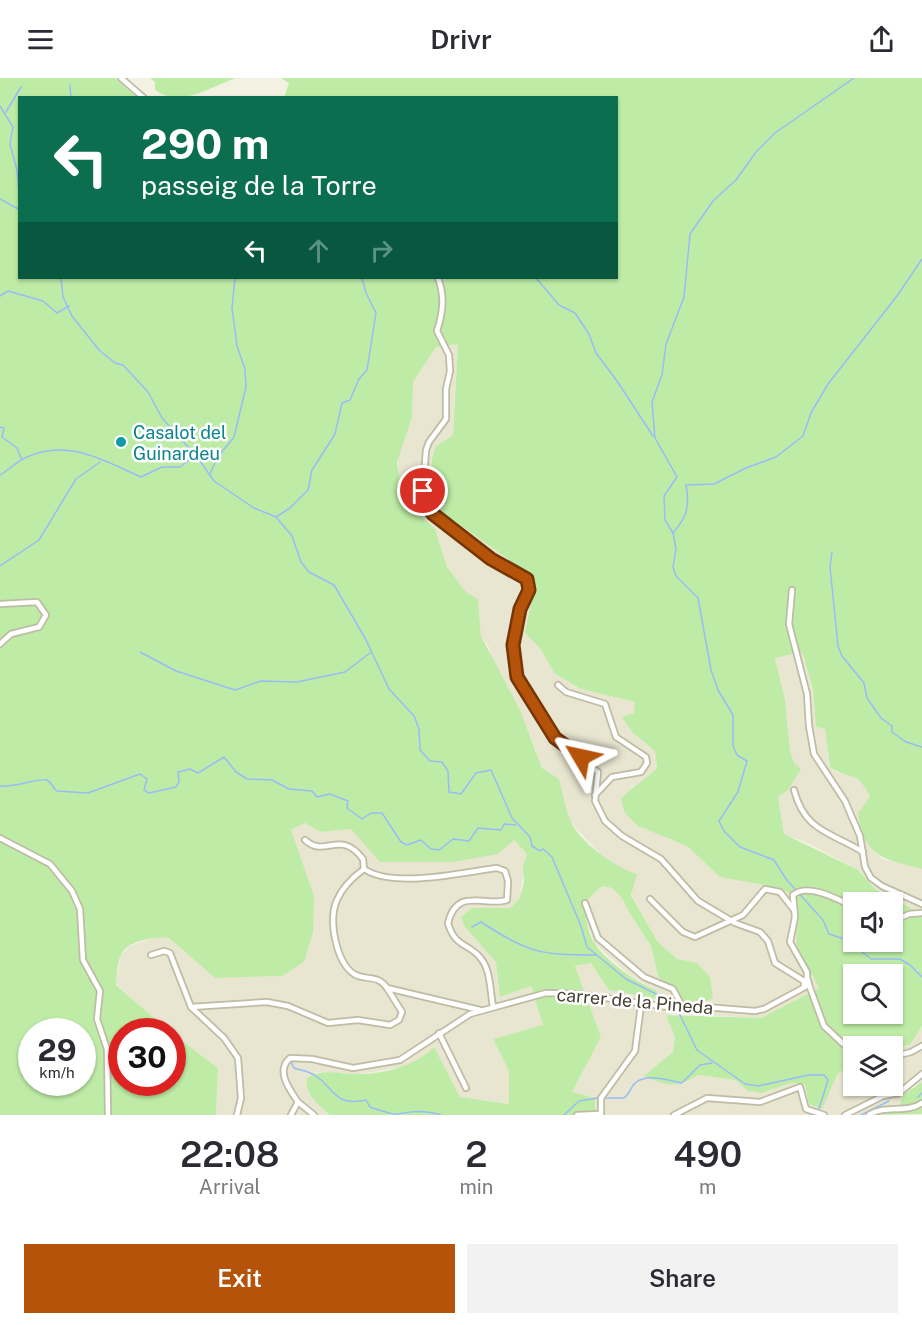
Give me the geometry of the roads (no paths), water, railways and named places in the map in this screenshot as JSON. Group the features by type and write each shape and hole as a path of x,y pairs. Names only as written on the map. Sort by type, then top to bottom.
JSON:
{"street":[{"path":"121,78 142,96"},
{"path":"438,279 443,294 443,316 437,331 449,355 450,371 446,389 446,419 426,450 423,491 425,504 433,514 479,550 527,579 529,590 520,609 513,645 517,677 555,738 596,770 598,778 595,795 599,811 616,831 661,859 698,901 730,921 760,932 768,941 775,963 806,983"},
{"path":"792,590 789,624 807,694 812,748 817,761 845,801 860,836 865,867 876,882 922,904"},
{"path":"0,604 37,602 46,615 39,627 11,634 0,644"},
{"path":"558,685 566,692 605,704 616,737 646,757 646,766 641,772 612,777 595,795"},
{"path":"794,790 805,818 844,844 863,852"},
{"path":"0,838 50,864 72,891 80,909 83,960 100,991 97,1019 107,1049 108,1115"},
{"path":"304,840 312,845 323,847 348,845 363,859 364,869"},
{"path":"364,869 374,874 419,878 497,868 505,871 508,880 508,897 505,901 467,900 448,920 457,941 474,951 484,962 493,1006"},
{"path":"191,1007 224,1003 275,1002 323,1022 358,1020 390,1025 399,1020 402,1012 387,988 378,979 354,973 339,955 336,946 337,900 353,878 364,869"},
{"path":"650,899 683,932 692,936 704,935 746,912 762,891 768,889 780,892 794,910"},
{"path":"843,901 832,895 802,890 793,895 794,910 790,942 807,972 806,983 824,1026 843,1044"},
{"path":"585,903 598,938 644,977 673,989 683,1008"},
{"path":"903,917 922,913"},
{"path":"151,955 164,951 170,953 191,1007 224,1038 238,1058 241,1091 237,1115"},
{"name":"carrer de la Pineda","path":"298,1102 284,1077 284,1065 290,1058 312,1059 343,1067 358,1068 400,1060 480,1010 538,994 561,992 641,1005 760,1011 806,983"},
{"path":"387,988 480,1010"},
{"path":"577,1115 600,1115 601,1098 635,1051 641,1005"},
{"path":"439,1034 466,1088"},
{"path":"903,1054 922,1046"},
{"path":"903,1088 922,1074"},
{"path":"674,1115 707,1098 760,1102 797,1088 803,1090 808,1115"},
{"path":"845,1115 888,1096"},
{"path":"894,1096 895,1108"},
{"path":"291,1115 298,1102 314,1115"},
{"path":"869,1115 886,1108 914,1108 922,1103"},
{"path":"806,1109 819,1113"}],"waterway":[{"path":"854,78 775,133 756,152 736,180 713,201 690,234 684,297 666,344 662,375 652,402 655,438 677,477 664,496 665,520 673,533 676,549 673,567 676,576 698,598 711,670 718,690 733,715 733,746 737,755 747,761 738,792 719,821 724,831 740,847 774,860 786,879 823,920 829,934 847,940 871,959 900,959 922,977"},
{"path":"70,85 71,96"},
{"path":"6,112 21,87"},
{"path":"0,106 13,127 10,144 18,182"},
{"path":"0,199 18,209"},
{"path":"673,533 682,522 686,511 688,499 686,485 714,484 746,468 776,457 803,436 811,413 828,384 897,296 922,259"},
{"path":"61,279 63,297 72,316 99,350 115,363 123,365 148,392 162,418 198,458 214,481 254,508 276,517 292,536 301,562 309,572 334,585 365,638 389,689 414,716 419,729 420,750 430,761 442,762 448,771 449,792 461,794 476,773 491,770 512,818 530,837 532,846 540,851 543,849 552,857 581,926 587,947 626,979 672,1002"},
{"path":"210,474 217,458 234,437 246,387 245,369 237,346 232,308 235,279"},
{"path":"276,517 290,508 308,490 312,470 335,434 342,403 350,400 359,379 367,370 376,313 362,279"},
{"path":"537,279 559,305 575,313 589,334 596,353 653,436"},
{"path":"0,296 8,291 43,301 57,313 69,306"},
{"path":"0,427 4,428 2,437 17,448 21,458"},
{"path":"0,475 27,457 57,450 86,454 141,477 162,467 180,467 194,456"},
{"path":"0,566 39,540 76,479 100,462"},
{"path":"832,552 830,567 838,646 842,656 864,683 867,698 881,718 892,726 892,732 906,742 922,747"},
{"path":"140,652 176,671 235,690 261,681 297,682 345,672 370,653"},
{"path":"0,786 44,779 49,781 57,791 88,793 140,774 147,779 144,790 149,793 176,787 179,782 178,772 190,769 198,773 224,757 236,772 247,779 272,780 289,789 312,791 317,797 330,794 348,801 347,808 362,819 371,813 382,813 401,842 407,845 421,840 431,849 439,850 453,839 469,841 478,828 501,830 504,824 516,825"},
{"path":"472,927 481,922 511,940 548,953 596,955"},
{"path":"679,1013 697,1050 745,1084 758,1086 809,1075 824,1075 828,1080 818,1112"},
{"path":"291,1062 294,1068 316,1076 333,1093 345,1100 354,1102 366,1100 370,1107 392,1114 419,1111 441,1115"},
{"path":"606,1098 624,1098 635,1083 646,1078 682,1083 700,1065 712,1063"},
{"path":"918,1097 922,1093"},
{"path":"564,1115 579,1101 598,1098"},
{"path":"861,1115 889,1101"}],"place":[{"name":"Casalot del Guinardeu","path":"121,442"}]}
